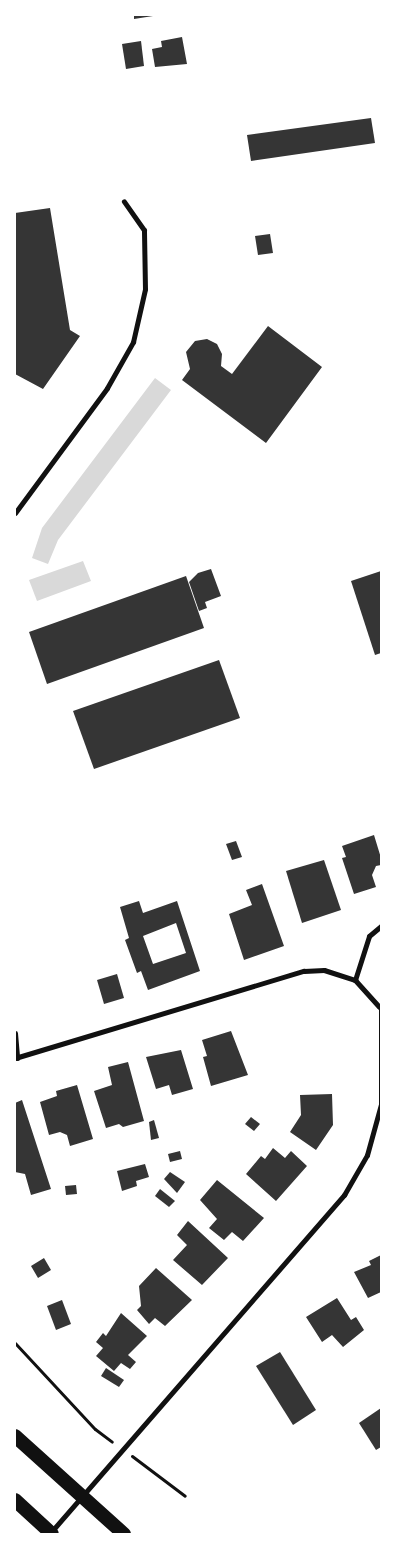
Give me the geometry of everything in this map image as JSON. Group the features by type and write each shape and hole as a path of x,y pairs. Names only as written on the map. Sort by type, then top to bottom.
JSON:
{"highway":[{"path":"15,1436 121,1532"},
{"path":"15,1500 51,1534"}],"street":[{"path":"15,513 107,388 133,342 146,289 144,230 124,201"},
{"path":"355,980 369,936 381,926"},
{"path":"15,1033 16,1058 304,971 324,970 355,980 380,1006 381,1104 367,1155 344,1195 122,1449 51,1534"}],"path":[{"path":"15,1343 95,1429 185,1496"}],"shaded area":[{"path":"155,378 171,390 58,540 48,564 32,558 42,528"},
{"path":"83,561 91,581 37,601 29,580"}],"building":[{"path":"134,15 153,15 153,16 134,19"},
{"path":"182,37 187,64 155,67 152,49 162,47 161,41"},
{"path":"141,41 144,66 126,69 122,44"},
{"path":"371,118 375,143 251,161 247,135"},
{"path":"50,208 70,330 80,336 43,389 15,374 15,213"},
{"path":"270,234 273,253 258,255 255,236"},
{"path":"268,326 322,367 266,443 182,380 190,369 186,352 195,341 207,339 217,344 222,354 221,366 232,374"},
{"path":"211,569 221,596 205,602 207,608 199,611 189,582 198,573"},
{"path":"381,571 381,653 375,655 351,581"},
{"path":"186,576 204,628 47,684 29,632"},
{"path":"219,660 240,718 94,769 73,711"},
{"path":"374,835 381,858 381,865 376,866 372,875 376,887 354,894 342,858 346,857 342,846"},
{"path":"236,841 242,857 232,860 226,844"},
{"path":"324,860 341,910 302,923 286,871"},
{"path":"262,884 284,946 244,960 229,914 252,905 246,890"},
{"path":"139,901 143,913 177,901 200,971 148,990 141,971 137,973 125,940 129,938 120,907","holes":["176,923 186,953 153,964 143,936"]},
{"path":"117,974 124,998 104,1004 97,980"},
{"path":"231,1031 248,1075 211,1086 203,1057 207,1056 202,1040"},
{"path":"181,1050 193,1089 172,1095 169,1085 156,1089 146,1057"},
{"path":"128,1062 144,1121 123,1127 119,1124 106,1128 94,1091 112,1085 108,1067"},
{"path":"77,1085 93,1139 70,1146 67,1135 60,1132 49,1135 40,1102 57,1096 56,1091"},
{"path":"332,1094 333,1125 316,1150 290,1132 301,1115 300,1095"},
{"path":"22,1100 51,1189 31,1195 25,1174 15,1172 15,1103"},
{"path":"251,1117 260,1124 254,1131 245,1124"},
{"path":"154,1120 159,1138 151,1140 149,1122"},
{"path":"273,1148 285,1158 291,1151 307,1166 276,1201 246,1174 261,1156 265,1159"},
{"path":"180,1151 182,1159 170,1162 168,1154"},
{"path":"145,1164 149,1177 136,1181 137,1186 122,1191 117,1171"},
{"path":"170,1172 185,1182 177,1193 164,1179"},
{"path":"217,1180 264,1218 243,1241 232,1232 224,1240 209,1228 217,1219 200,1200"},
{"path":"76,1185 77,1194 66,1195 65,1186"},
{"path":"160,1189 175,1201 169,1207 155,1196"},
{"path":"188,1221 228,1258 202,1285 173,1260 187,1245 177,1235"},
{"path":"381,1255 381,1292 368,1298 354,1272 371,1265 369,1261"},
{"path":"44,1258 51,1270 38,1278 31,1266"},
{"path":"156,1268 192,1300 165,1326 155,1318 149,1324 137,1310 141,1306 139,1286"},
{"path":"337,1298 351,1320 356,1317 364,1330 343,1347 332,1335 322,1342 306,1317"},
{"path":"62,1300 71,1324 56,1330 47,1306"},
{"path":"121,1313 147,1336 128,1355 136,1362 130,1369 121,1363 114,1371 96,1356 103,1348 96,1342 103,1333 106,1336"},
{"path":"280,1352 316,1410 293,1425 256,1366"},
{"path":"106,1368 124,1380 119,1387 101,1376"},
{"path":"381,1408 381,1447 376,1450 359,1423"}]}
